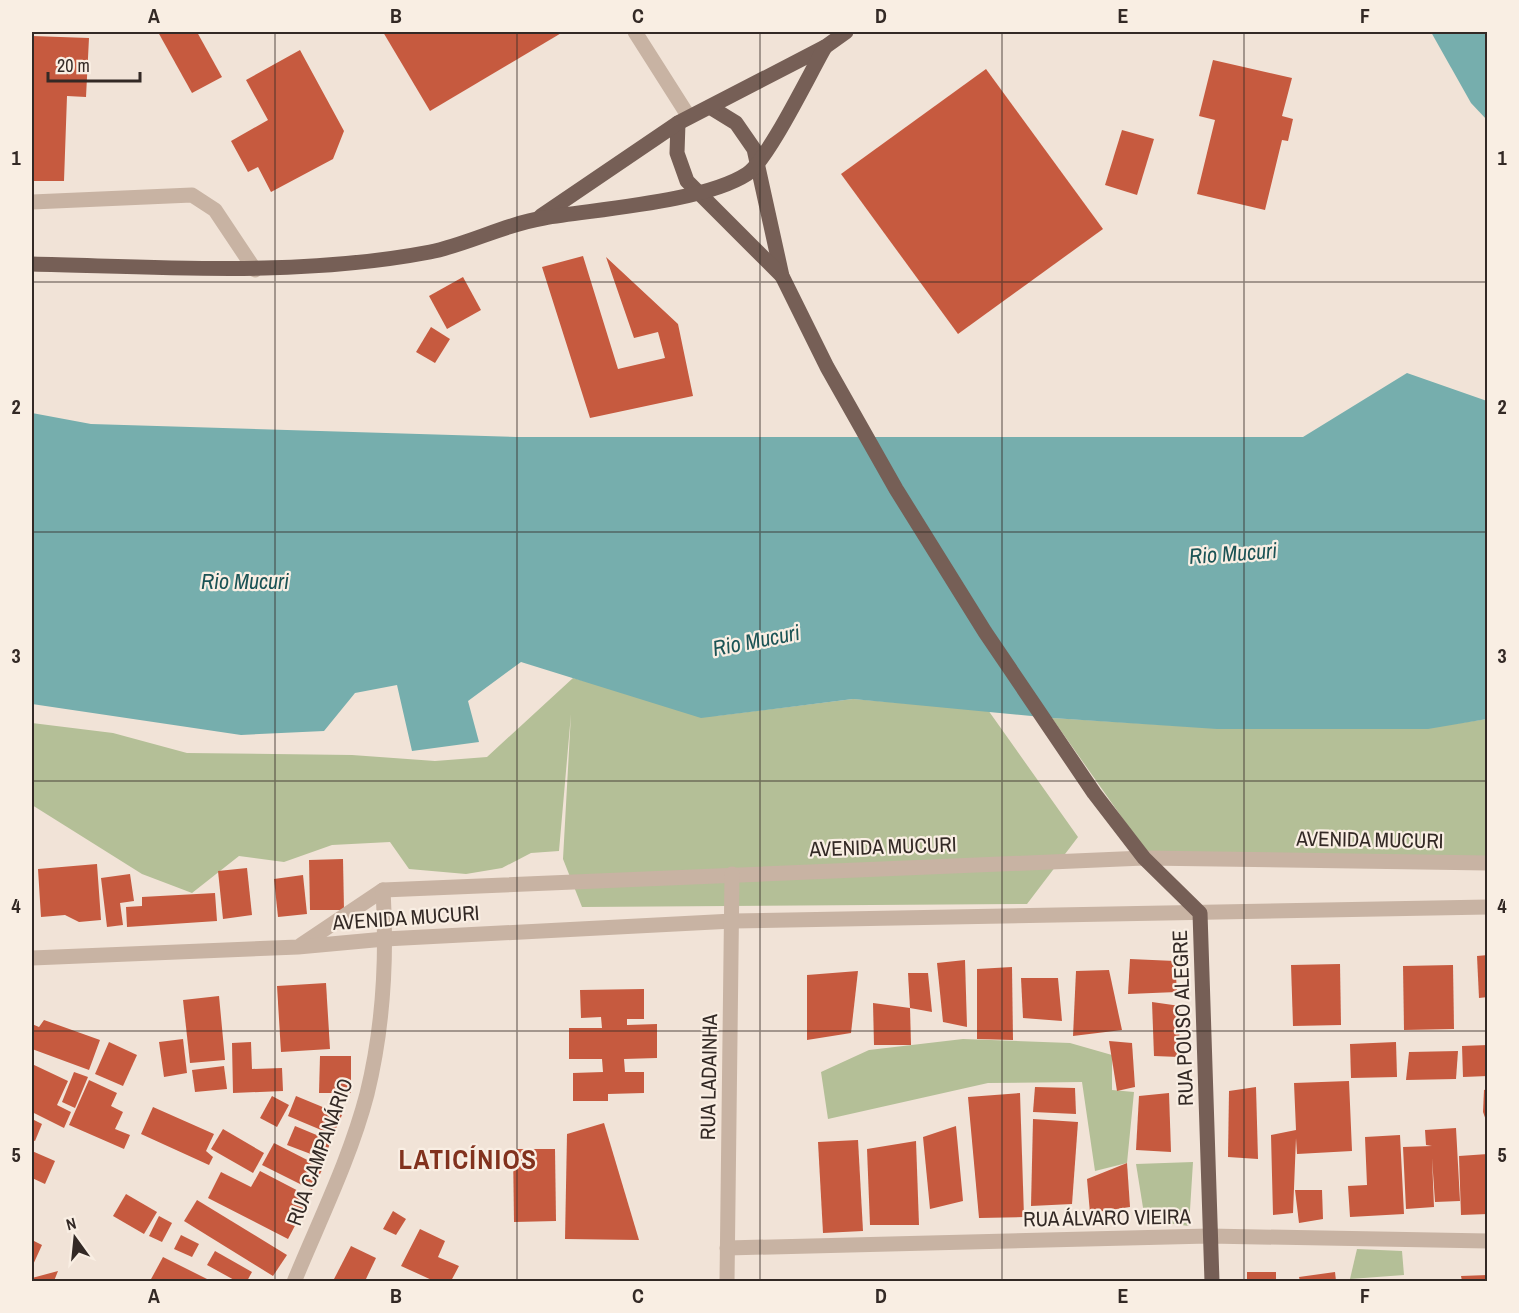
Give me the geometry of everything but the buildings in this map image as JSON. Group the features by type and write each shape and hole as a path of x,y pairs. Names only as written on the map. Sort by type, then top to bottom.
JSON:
{"main road":[{"path":"536,219 684,120 825,47 846,32"},
{"path":"32,264 255,270 432,252 536,219 697,194 733,181 759,164 825,47"},
{"path":"710,107 724,114 741,129 754,149 782,276"},
{"path":"684,120 677,153 684,175 697,194 782,276"},
{"name":"RUA POUSO ALEGRE","path":"782,276 827,367 896,489 984,632 1094,794 1144,858 1200,913 1212,1281"}],"street":[{"path":"635,32 684,120"},
{"path":"32,202 192,195 215,210 255,270"},
{"name":"AVENIDA MUCURI","path":"298,947 382,890 1144,858 1488,863"},
{"name":"RUA LADAINHA","path":"727,1281 734,921 732,874"},
{"name":"RUA CAMPANÁRIO","path":"294,1281 343,1161 366,1095 377,1033 386,939 382,890"},
{"name":"AVENIDA MUCURI","path":"32,958 298,947 386,939 734,921 1488,907"},
{"name":"RUA ÁLVARO VIEIRA","path":"727,1248 1209,1236 1488,1241"}],"green space":[{"path":"573,678 715,716 853,699 988,710 1078,837 1027,904 582,907 563,859 571,714 559,851 531,853 502,868 466,874 409,869 390,842 332,845 284,862 239,856 192,893 142,874 32,805 32,723 113,733 187,753 352,755 435,761 487,757"},
{"path":"1052,718 1232,729 1453,724 1487,719 1487,858 1147,853"},
{"path":"963,1039 1070,1043 1112,1055 1112,1090 1134,1092 1127,1163 1095,1171 1082,1082 988,1083 828,1119 821,1072 869,1050"},
{"path":"1193,1162 1189,1226 1145,1220 1136,1164"},
{"path":"1357,1249 1402,1251 1404,1275 1350,1279"}],"water":[{"path":"1431,32 1487,32 1487,120 1471,103"},
{"name":"Rio Mucuri","path":"1407,373 1487,401 1487,719 1428,729 1217,729 1052,718 853,699 701,718 521,662 468,701 479,742 412,751 397,685 355,693 324,731 241,735 32,704 32,413 91,424 517,437 1303,437"}],"district":[{"name":"LATICÍNIOS","path":"468,1160"}]}
